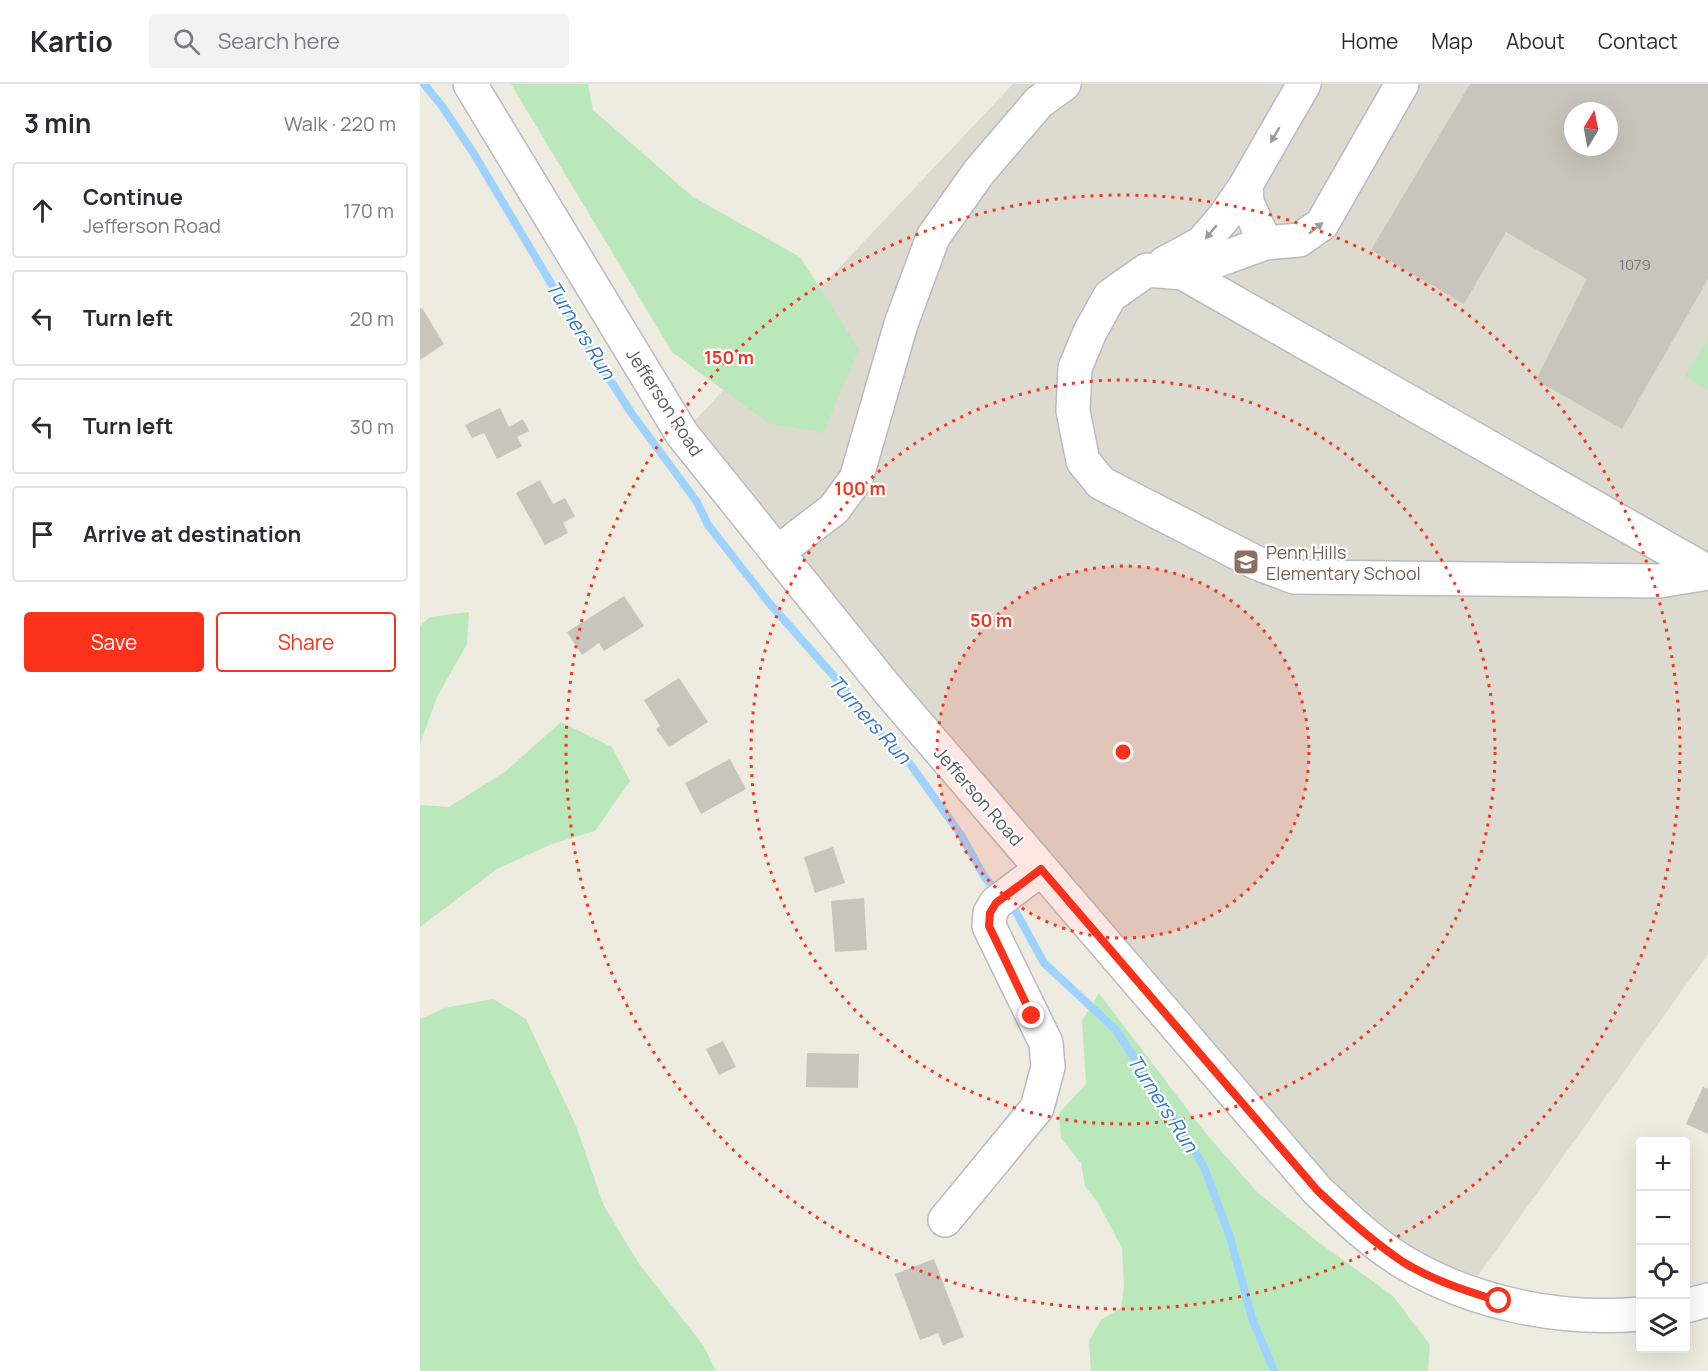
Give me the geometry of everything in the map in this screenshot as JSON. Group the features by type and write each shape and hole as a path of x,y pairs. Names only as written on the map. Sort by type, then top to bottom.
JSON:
{"street":[{"name":"Jefferson Road","path":"470,84 682,434 888,690 1317,1190 1372,1239 1405,1262 1467,1291 1499,1301 1570,1315 1606,1317 1636,1314"},
{"path":"778,552 834,509 856,479 901,324 933,237 979,172 1039,102 1064,84"},
{"path":"1304,84 1246,185 1225,216 1202,243 1178,258 1147,270 1110,296 1090,332 1075,368 1073,411 1083,461 1101,483 1257,563 1294,577 1659,581 1708,573"},
{"path":"1183,273 1264,243 1299,240 1322,224 1402,84"},
{"path":"1246,185 1247,202 1264,243"},
{"path":"1147,270 1183,273 1708,573"},
{"path":"945,1220 1037,1108 1048,1067 1046,1043 989,926 990,913 996,903 1041,869"},
{"path":"1690,1305 1708,1300"}],"shaded area":[{"name":"Penn Hills Elementary School","path":"1013,84 1708,84 1708,954 1467,1291 1346,1217 682,434"}],"green space":[{"path":"511,84 588,84 593,110 693,197 800,257 859,349 823,433 768,423 672,352"},
{"path":"1708,339 1708,390 1685,376"},
{"path":"469,612 467,644 437,697 420,744 420,626 430,617"},
{"path":"561,722 612,747 630,781 595,831 552,844 497,869 420,927 420,805 449,807 506,771"},
{"path":"1099,993 1203,1130 1256,1191 1318,1242 1393,1296 1430,1345 1428,1371 1091,1371 1089,1341 1101,1320 1121,1308 1124,1287 1122,1248 1098,1203 1085,1186 1081,1163 1061,1138 1059,1113 1086,1084 1082,1021"},
{"path":"493,999 526,1019 576,1126 604,1206 639,1264 703,1345 716,1371 420,1371 420,1019 445,1008"}],"building":[{"path":"1470,84 1708,84 1708,279 1622,429 1536,380 1587,279 1506,232 1464,304 1371,250"},
{"path":"422,308 444,344 420,360 420,309"},
{"path":"500,408 509,427 523,419 529,431 517,437 522,446 497,459 484,433 472,438 465,425"},
{"path":"540,480 553,504 565,498 575,516 563,523 568,533 545,545 516,493"},
{"path":"624,596 644,626 604,651 599,643 582,655 567,632"},
{"path":"679,678 708,722 669,747 656,729 660,726 644,700"},
{"path":"730,759 746,789 701,814 685,783"},
{"path":"833,847 845,883 815,893 804,857"},
{"path":"864,898 867,950 835,952 831,901"},
{"path":"723,1041 736,1067 719,1075 706,1049"},
{"path":"807,1053 859,1054 858,1088 806,1087"},
{"path":"1703,1087 1708,1089 1708,1134 1686,1124"},
{"path":"934,1259 964,1337 943,1345 938,1333 920,1340 895,1274"}],"waterway":[{"name":"Turners Run","path":"424,84 442,106 474,154 592,352 630,411 697,502 708,525 770,604 884,737 905,757 961,835 985,878 998,892"},
{"name":"Turners Run","path":"1008,903 1016,912 1044,963 1116,1030 1204,1167 1230,1237 1252,1318 1274,1371"}],"place":[{"name":"Penn Hills Elementary School","path":"1246,562"}],"route":[{"path":"1032,1016 989,926 990,913 996,903 1041,869 1317,1190 1372,1239 1405,1262 1467,1291 1499,1301"}]}
